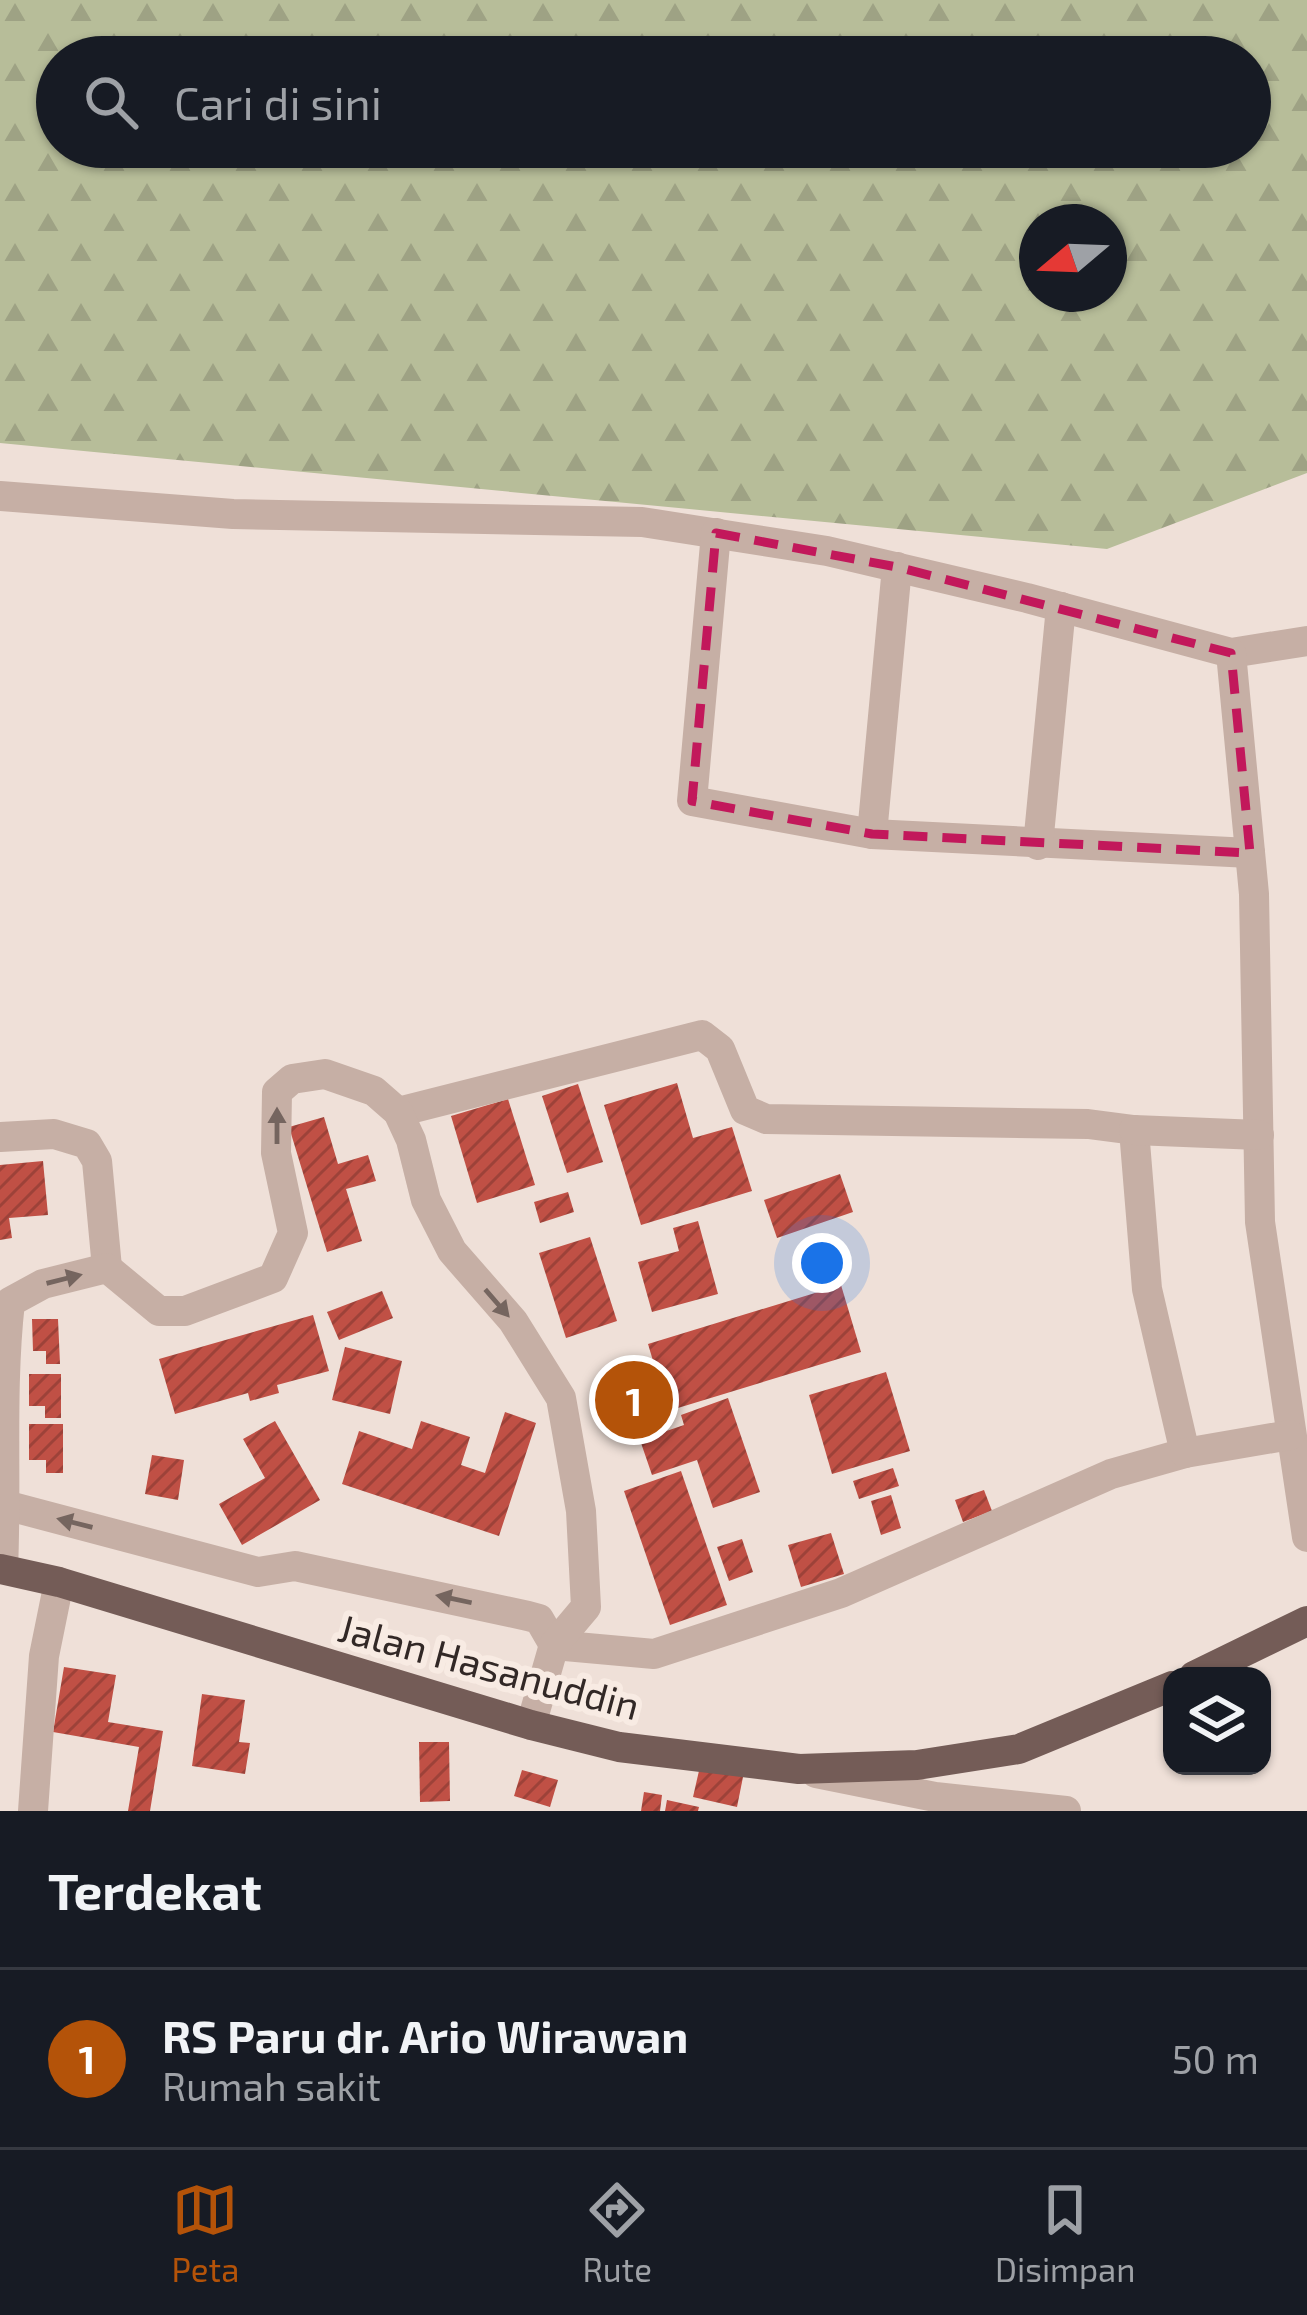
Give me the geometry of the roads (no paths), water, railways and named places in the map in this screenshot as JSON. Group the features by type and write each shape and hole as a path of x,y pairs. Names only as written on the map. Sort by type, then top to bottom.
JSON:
{"main road":[{"name":"Jalan Hasanuddin","path":"2,1569 59,1582 531,1725 619,1747 799,1769 917,1765 1019,1749 1163,1690"},
{"path":"1212,1667 1307,1621"}],"street":[{"path":"0,496 233,514 642,521 897,567 1232,653 1307,641"},
{"path":"716,533 692,801 872,834 1250,854"},
{"path":"872,834 897,567"},
{"path":"1038,845 1061,607"},
{"path":"1232,653 1250,854 1261,1222 1307,1537"},
{"path":"398,1112 702,1035 720,1049 745,1110 766,1119 1088,1124 1259,1135"},
{"path":"0,1137 54,1134 87,1144 97,1161 107,1268 159,1311 185,1311 272,1278 293,1233 276,1153 277,1092 292,1079 325,1074 374,1091 398,1112 412,1140 426,1200 452,1251 513,1321 561,1398 581,1511 586,1607 554,1645 531,1725"},
{"path":"1134,1130 1147,1288 1185,1454"},
{"path":"2,1569 2,1351 10,1302 43,1284 107,1268"},
{"path":"554,1645 654,1654 841,1593 1111,1474 1185,1454 1290,1435"},
{"path":"5,1505 258,1572 295,1566 528,1616 539,1619 554,1645"},
{"path":"33,1811 44,1656 59,1582"},
{"path":"799,1769 901,1792 1066,1811"}],"place":[{"name":"RS Paru dr. Ario Wirawan","path":"634,1400"}]}
